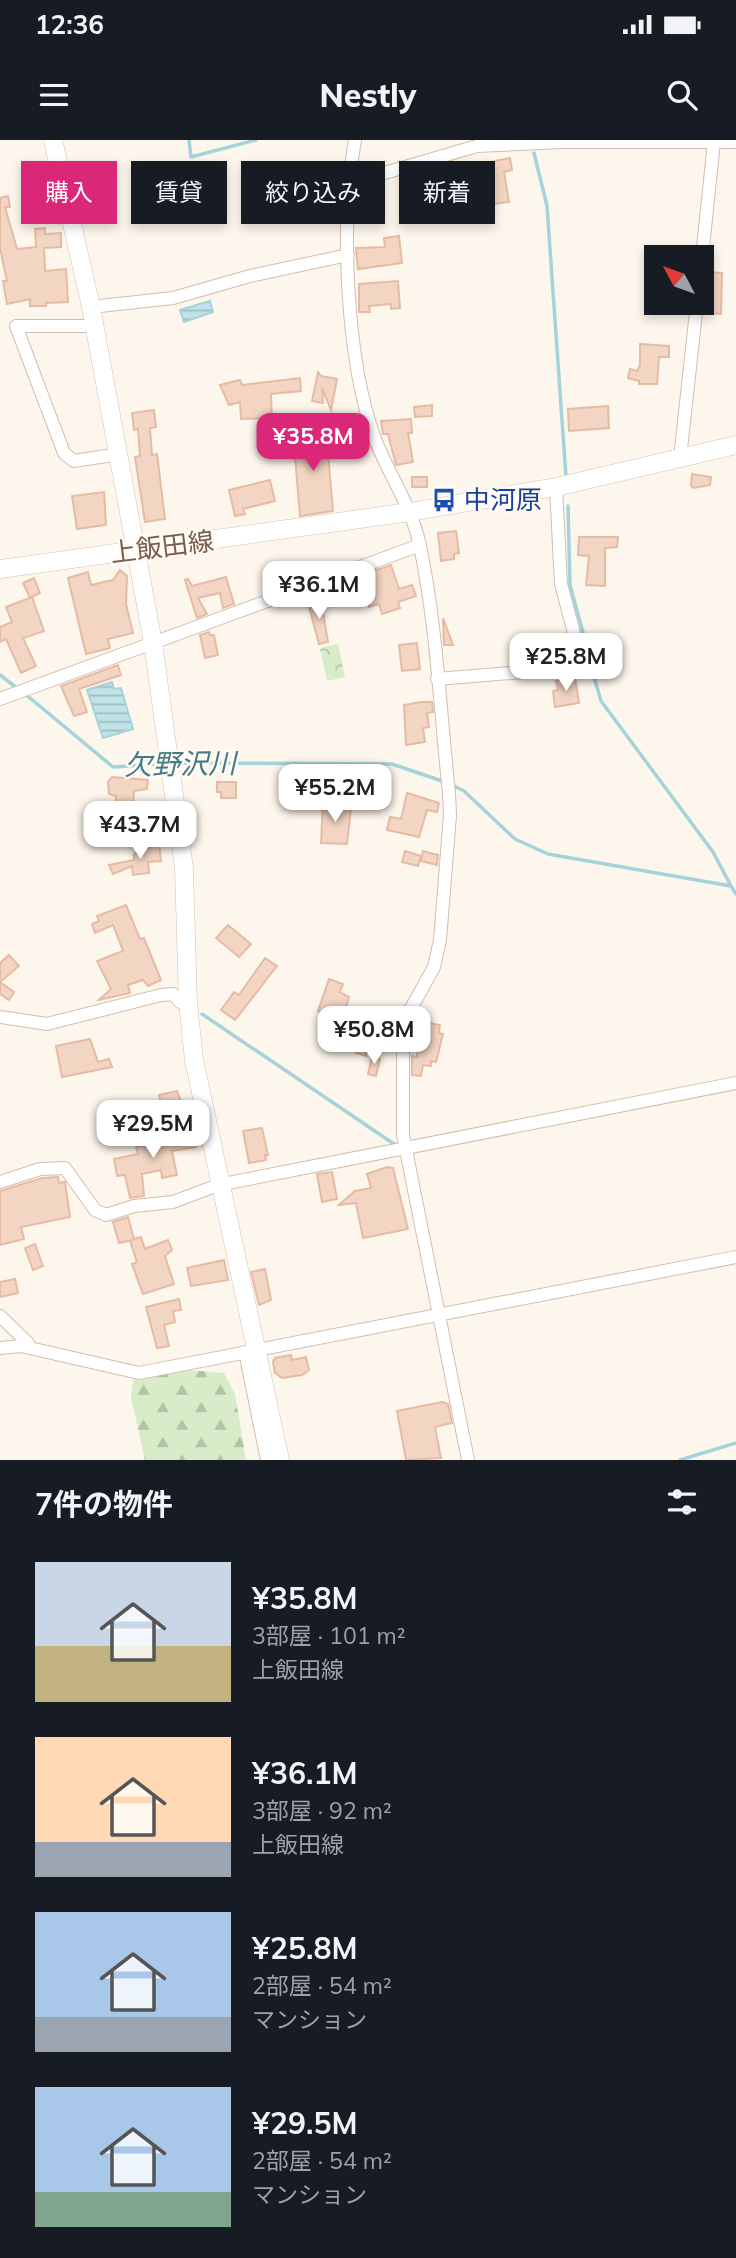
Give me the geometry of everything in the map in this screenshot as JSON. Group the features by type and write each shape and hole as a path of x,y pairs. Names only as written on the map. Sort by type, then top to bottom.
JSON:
{"street":[{"path":"52,140 91,307 153,643 184,868 188,1003 194,1060 251,1351 267,1460"},
{"path":"351,161 355,140"},
{"path":"385,173 477,146 561,142 736,142"},
{"path":"703,245 713,142"},
{"path":"348,224 355,363 375,438 410,512 420,545 433,625 450,815 440,940 434,967 408,1014 402,1053 405,1148 468,1460"},
{"path":"91,307 173,298 250,276 348,255"},
{"path":"681,449 696,315"},
{"path":"94,326 16,326 64,453 74,461 119,454"},
{"name":"上飯田線","path":"0,569 134,549 296,530 410,512 556,487 736,445"},
{"path":"437,679 583,667 561,584 556,487"},
{"path":"0,699 21,689 420,545"},
{"path":"0,1017 47,1024 161,995 173,994 180,1002 188,1003"},
{"path":"0,1182 40,1169 65,1168 95,1210 106,1215 134,1206 173,1202 218,1185 736,1083"},
{"path":"0,1348 27,1347 139,1373 736,1257"},
{"path":"0,1316 28,1343 27,1347"},
{"path":"251,1351 280,1460"}],"green space":[{"path":"338,644 345,677 327,681 320,648"},
{"path":"178,1369 224,1373 235,1394 246,1460 145,1460 131,1397 133,1380"}],"water":[{"path":"210,301 213,312 184,322 180,310"},
{"path":"112,682 114,689 121,688 133,729 103,738 87,690"}],"building":[{"path":"510,158 512,170 504,172 509,202 495,204 495,161"},
{"path":"8,196 10,207 5,207 17,249 36,247 35,229 45,228 45,234 61,233 61,247 44,248 45,271 66,269 68,302 30,306 30,299 7,304 3,281 7,281 0,248 0,198"},
{"path":"399,236 402,263 358,269 356,248 385,247 384,238"},
{"path":"714,272 722,273 721,314 714,313"},
{"path":"398,281 400,308 391,309 391,304 369,306 370,312 359,312 359,284"},
{"path":"640,344 669,346 669,357 659,357 657,384 639,384 639,381 628,378 630,369 637,371 640,365"},
{"path":"318,372 321,376 337,379 331,410 322,388 323,403 312,401"},
{"path":"300,378 301,391 271,394 272,418 241,419 240,402 229,405 220,385 240,380 242,385"},
{"path":"432,405 432,416 415,417 414,407"},
{"path":"608,406 609,428 569,431 568,409"},
{"path":"154,410 156,427 150,428 152,455 157,454 165,519 145,522 135,457 140,456 138,429 134,430 132,413"},
{"path":"411,419 412,433 408,433 413,462 396,465 388,434 383,434 381,421"},
{"path":"326,430 333,511 300,516 294,445 296,433 305,432 305,436 306,432"},
{"path":"692,474 711,477 710,485 694,488 691,486"},
{"path":"412,477 427,477 427,487 412,487"},
{"path":"270,480 275,501 243,509 245,514 235,516 229,490"},
{"path":"104,492 106,525 77,529 72,496"},
{"path":"456,531 459,553 454,554 454,559 441,561 438,533"},
{"path":"579,537 618,537 617,547 605,548 605,586 586,585 589,556 578,555"},
{"path":"391,565 399,589 412,585 416,596 398,602 400,608 382,614 379,604 369,607 360,576"},
{"path":"120,570 127,576 126,604 133,633 108,639 110,648 86,654 68,578 88,572 91,585 113,580"},
{"path":"226,577 234,604 223,608 220,593 198,598 207,614 197,618 185,580 188,579 192,586"},
{"path":"34,578 40,593 30,598 23,583"},
{"path":"32,597 44,631 23,638 36,666 21,673 6,639 0,642 0,627 12,622 6,607"},
{"path":"321,600 328,642 319,644 308,603"},
{"path":"443,618 453,645 444,645"},
{"path":"209,632 214,635 218,655 205,658 200,635"},
{"path":"417,643 420,669 402,671 399,645"},
{"path":"118,665 121,675 79,689 87,712 74,716 61,686"},
{"path":"575,678 579,703 555,707 553,691 558,690 556,681"},
{"path":"432,702 433,712 427,713 429,727 423,728 425,742 406,745 404,705"},
{"path":"112,777 148,780 147,789 134,791 133,805 121,805 116,802 116,796 109,794 108,782"},
{"path":"328,781 379,786 379,797 327,797"},
{"path":"217,782 236,782 236,798 221,798 221,792 217,792"},
{"path":"407,793 439,803 437,812 427,810 419,837 387,830 390,817 401,819"},
{"path":"323,802 351,808 347,844 321,843"},
{"path":"156,822 158,839 126,842 124,831 132,830 136,825"},
{"path":"159,843 161,861 148,862 149,873 133,875 132,866 113,874 109,865 134,860 134,854"},
{"path":"405,851 421,856 418,866 402,862"},
{"path":"423,851 438,855 437,865 421,861"},
{"path":"126,905 140,939 144,938 161,980 148,986 143,980 128,985 130,993 99,1000 111,989 97,961 123,951 113,925 95,933 92,924 99,921 97,916"},
{"path":"228,925 251,944 239,957 216,938"},
{"path":"9,955 19,966 0,982 0,963"},
{"path":"265,958 277,966 235,1020 221,1010 234,992 239,995"},
{"path":"329,979 343,984 340,992 349,997 342,1019 318,1011"},
{"path":"0,982 14,992 9,1000 0,994"},
{"path":"420,1010 426,1011 424,1022 440,1025 439,1033 443,1034 436,1062 431,1061 431,1066 423,1065 421,1076 412,1075 412,1056 417,1057 418,1043 413,1042 416,1017"},
{"path":"365,1014 375,1016 366,1056 356,1053"},
{"path":"90,1039 98,1062 109,1059 112,1067 62,1077 56,1046"},
{"path":"372,1057 380,1059 376,1076 368,1074"},
{"path":"177,1091 182,1105 162,1107 159,1095"},
{"path":"182,1127 184,1134 193,1133 196,1147 172,1151 177,1175 162,1178 161,1170 142,1174 144,1196 130,1198 125,1175 117,1176 114,1159 138,1154 136,1147 162,1141 160,1132"},
{"path":"262,1128 268,1155 265,1155 266,1160 249,1163 243,1131"},
{"path":"387,1167 393,1168 408,1229 363,1238 356,1203 339,1205 355,1191 371,1188 367,1174"},
{"path":"332,1172 337,1199 322,1202 317,1174"},
{"path":"58,1177 59,1183 65,1182 70,1217 21,1227 24,1239 0,1245 0,1191 42,1178"},
{"path":"128,1217 134,1239 141,1237 145,1249 168,1240 172,1250 165,1256 174,1284 143,1294 132,1264 137,1262 130,1241 133,1240 119,1243 113,1222"},
{"path":"35,1244 43,1266 33,1270 25,1248"},
{"path":"224,1260 228,1280 191,1286 187,1268"},
{"path":"265,1269 271,1300 259,1305 251,1272"},
{"path":"15,1279 18,1293 0,1297 0,1282"},
{"path":"179,1299 181,1310 173,1311 175,1322 164,1325 169,1346 157,1348 146,1307"},
{"path":"291,1355 292,1360 306,1357 309,1370 302,1375 282,1378 275,1373 273,1362 275,1358"},
{"path":"442,1402 448,1404 452,1423 435,1427 441,1458 406,1460 397,1411"}],"waterway":[{"path":"189,140 191,157 256,140"},
{"path":"534,153 547,206 566,477"},
{"path":"568,506 570,585 590,658"},
{"name":"欠野沢川","path":"0,675 18,689"},
{"path":"594,677 601,701 713,852 731,886"},
{"name":"欠野沢川","path":"24,693 113,767 164,764"},
{"name":"欠野沢川","path":"176,763 392,764 445,782"},
{"name":"欠野沢川","path":"452,785 464,791 515,839 548,854 731,886 736,894"},
{"path":"202,1014 394,1144"},
{"path":"680,1460 736,1443"}],"place":[{"name":"中河原","path":"444,500"}]}
